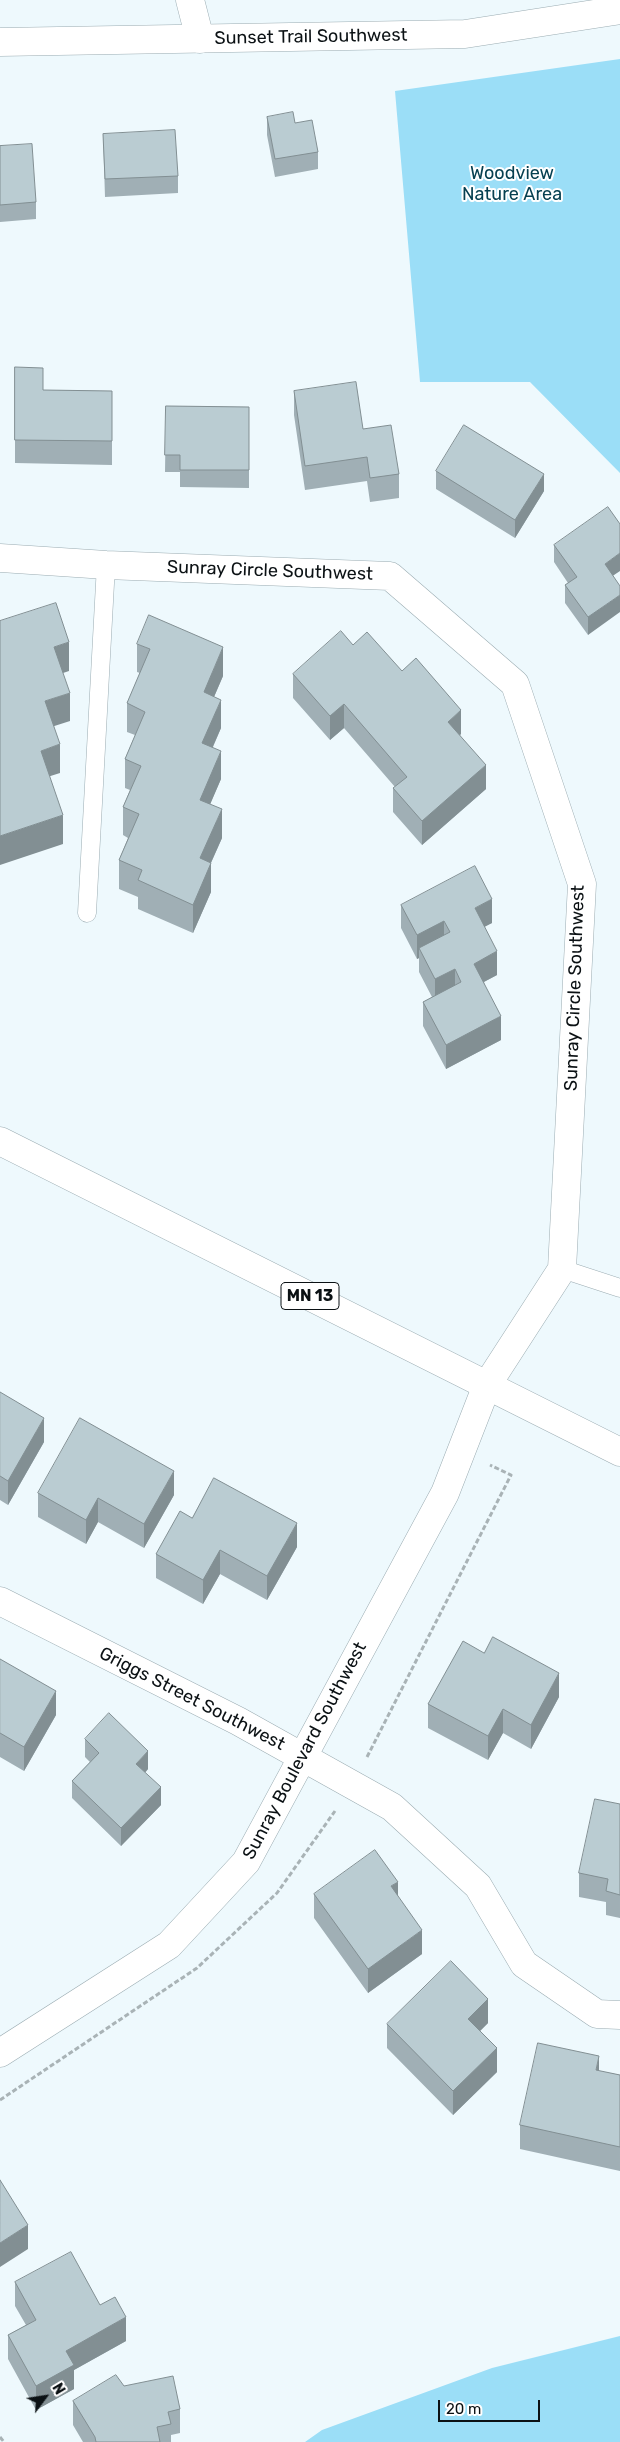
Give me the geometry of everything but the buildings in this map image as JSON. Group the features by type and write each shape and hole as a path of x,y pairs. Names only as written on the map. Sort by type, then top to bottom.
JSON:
{"street":[{"path":"190,0 200,39"},
{"name":"Sunset Trail Southwest","path":"0,42 465,34 620,10"},
{"name":"Sunray Circle Southwest","path":"0,558 106,565 390,576 515,684 582,884 562,1269 487,1385"},
{"name":"MN 13","path":"0,1142 620,1452"},
{"name":"Sunray Boulevard Southwest","path":"0,2053 169,1945 246,1862 445,1493 487,1385"},
{"name":"Griggs Street Southwest","path":"0,1602 238,1721 392,1807 478,1886 524,1964 597,2014 620,2015"}],"lane":[{"path":"87,913 106,565"},
{"path":"562,1269 620,1288"}],"path":[{"path":"0,2436 4,2442"}],"green space":[{"name":"Woodview Nature Area","path":"620,59 620,473 530,382 420,382 395,91"},
{"path":"620,2336 620,2442 305,2442 322,2430 492,2368"}]}
